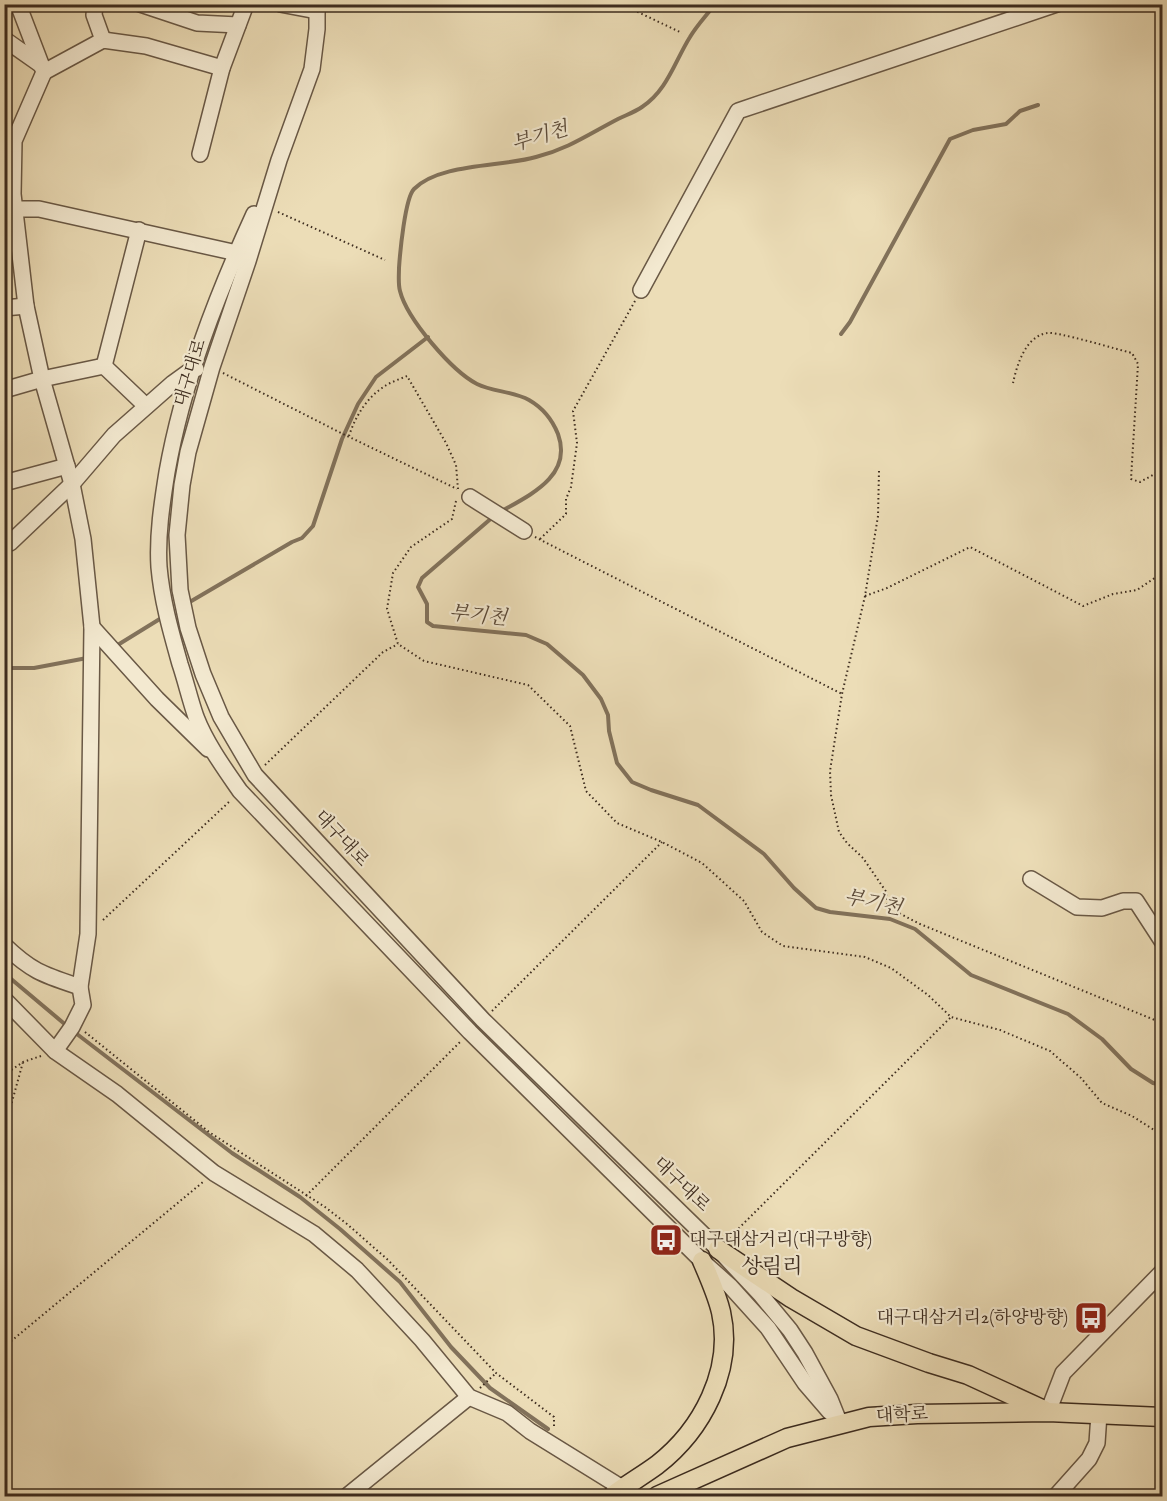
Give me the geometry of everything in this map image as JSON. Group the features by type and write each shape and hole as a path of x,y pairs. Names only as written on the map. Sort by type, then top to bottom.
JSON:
{"main road":[{"path":"718,1249 791,1298 856,1336 928,1363 968,1375 1048,1412"},
{"path":"617,1492 657,1464 680,1444 708,1404 719,1375 725,1338 721,1311 702,1261"},
{"name":"대학로","path":"657,1497 787,1438 869,1417 1048,1412 1162,1417"}],"street":[{"path":"18,4 43,69"},
{"path":"95,4 94,15 103,40"},
{"path":"140,4 180,10 197,23 238,25"},
{"path":"200,154 222,68 246,4"},
{"path":"280,4 317,8"},
{"path":"638,296 738,111 1057,4"},
{"name":"대구대로","path":"317,8 312,69 279,160 212,367 188,452 182,485 177,535 180,590 191,639 211,696 233,740 255,775 483,1020 718,1249 790,1330 818,1375 840,1424"},
{"path":"4,39 43,69"},
{"path":"66,1035 83,1005 80,987 88,934 92,627 83,539 72,484 42,379 26,306 11,199 14,141 43,69 103,40 146,46 222,68"},
{"name":"대구대로","path":"220,762 197,718 167,621 159,565 161,515 171,453 191,370 237,253 279,160"},
{"path":"11,199 39,209 237,253"},
{"path":"104,366 139,230"},
{"path":"4,308 26,306"},
{"path":"4,390 42,379 104,366"},
{"path":"104,366 146,406"},
{"path":"4,537 10,543 72,484 114,435 146,406 191,370 212,367"},
{"path":"4,483 67,466"},
{"path":"461,495 524,531"},
{"path":"92,627 157,699 220,762 240,790 470,1032 730,1286 768,1328 805,1383 840,1424"},
{"path":"1031,879 1077,907 1101,908 1123,901 1136,901 1162,941"},
{"path":"4,945 20,960 42,974 80,987"},
{"path":"4,999 66,1035 117,1094 214,1173 314,1234 357,1270 422,1340 469,1397 507,1413 617,1492"},
{"path":"1048,1412 1063,1373 1162,1272"},
{"path":"347,1497 469,1397"},
{"path":"1056,1497 1089,1459 1097,1443 1099,1414"}],"path":[{"path":"621,4 682,33"},
{"path":"276,211 385,260"},
{"path":"540,539 566,514 566,499 571,487 577,442 573,411 638,296"},
{"path":"1013,383 1017,363 1032,340 1048,332 1132,353 1138,364 1131,479 1140,482 1162,470"},
{"path":"212,367 461,495"},
{"path":"347,436 362,408 384,386 407,376 446,443 456,465 461,495 452,519 411,548 393,573 387,609 399,644 424,661 528,686 570,726 586,791 617,823 662,842 702,863 744,901 762,932 783,946 865,957 891,968 928,995 951,1017 1000,1030 1050,1051 1081,1078 1102,1103 1132,1116 1162,1135"},
{"path":"879,471 878,516 865,596 842,694 830,771 831,795 839,832 863,858 886,892 887,907 958,940 1162,1023"},
{"path":"524,531 842,694"},
{"path":"865,596 887,588 970,547 1083,606 1113,594 1137,590 1162,573"},
{"path":"718,1249 951,1017"},
{"path":"4,1075 66,1035 325,1207 388,1260 496,1373 554,1416 554,1445"},
{"path":"4,1119 10,1109 23,1062"},
{"path":"4,1347 214,1173"},
{"path":"481,1387 496,1373"}],"waterway":[{"name":"부기천","path":"500,512 524,499 554,473 561,449 558,434 546,414 529,400 483,387 455,368 411,316 404,303 399,280 404,226 411,194 425,181 439,174 522,160 558,150 639,109 658,93 693,33 715,4"},
{"path":"841,334 850,322 950,139 973,130 1006,124 1020,111 1038,105"},
{"path":"188,603 302,538 313,526 342,439 358,404 376,377 428,337"},
{"name":"부기천","path":"494,516 422,578 418,587 427,604 427,622 433,626 526,635 547,644 583,675 601,699 608,715 609,731 617,763 632,782 698,805 764,854 794,888 816,908 830,912 890,919 915,929 971,975 1068,1014 1102,1039 1131,1069 1153,1083 1162,1085"},
{"path":"116,646 163,617"},
{"path":"4,668 34,668 87,658"},
{"path":"4,973 67,1026"},
{"path":"73,1031 232,1153 300,1197 340,1229 400,1282 451,1347 490,1388 548,1429"}],"place":[{"name":"대구대삼거리(대구방향)","path":"666,1240"},
{"name":"대구대삼거리2(하양방향)","path":"1091,1318"}],"district":[{"name":"상림리","path":"772,1267"}]}
